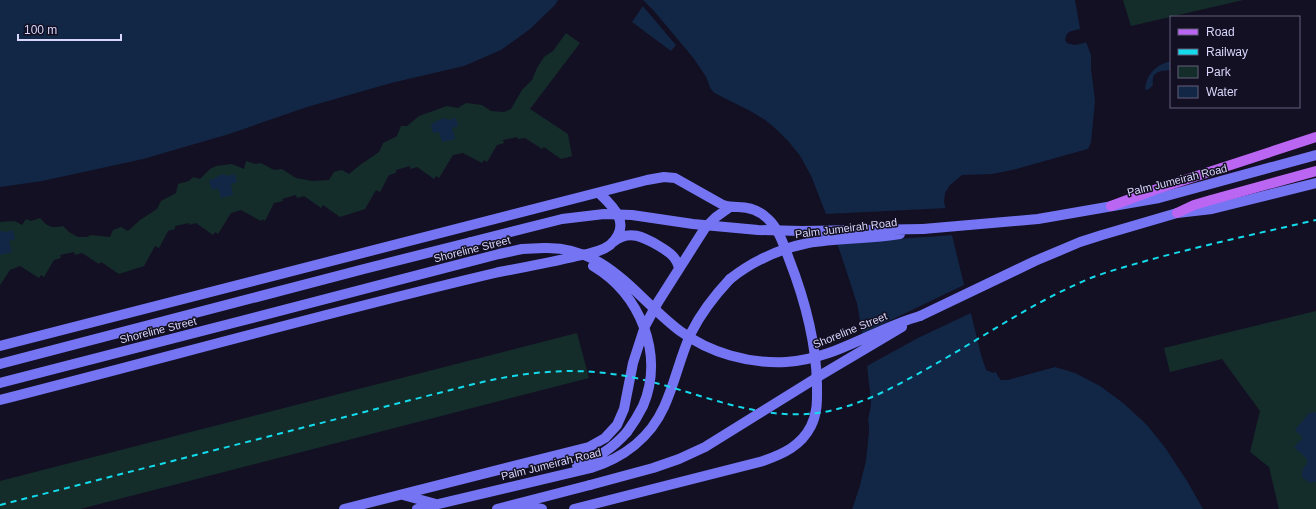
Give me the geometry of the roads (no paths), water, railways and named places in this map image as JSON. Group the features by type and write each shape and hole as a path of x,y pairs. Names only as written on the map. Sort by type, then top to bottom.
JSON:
{"main road":[{"path":"1112,206 1157,189 1316,137"},
{"name":"Palm Jumeirah Road","path":"417,509 600,465 626,452 641,439 653,425 663,408 687,344 698,320 713,299 730,279 758,261 778,252 798,245 887,236 923,229 1038,219 1159,198 1316,155"},
{"path":"496,509 653,468 680,459 705,446 920,316 1021,267 1080,242 1177,213 1207,201 1316,171"},
{"path":"0,346 647,180 664,177 671,177 682,181 723,205 754,210 768,218 778,232 790,261 806,308 815,353 817,403 811,426 807,433 797,445 781,455 764,461 574,509"},
{"path":"1177,213 1212,209 1316,183"},
{"path":"599,193 615,209 620,220 618,232 612,243"},
{"path":"344,509 588,447 605,438 617,425 624,409 633,363 645,326 658,302 705,228 716,217 730,207"},
{"name":"Shoreline Street","path":"0,364 562,219 604,214 632,215 700,225 758,230 802,231 923,229"},
{"path":"0,400 496,273 596,252 604,249 621,237 631,234 642,236 671,254 679,269"},
{"path":"536,480 550,473 594,459 608,450 627,432 638,415 648,391 650,375 648,344 643,323 627,294 603,272 584,261 544,248"},
{"name":"Shoreline Street","path":"0,383 510,251 544,248 570,250 585,255 603,264 619,275 671,323 686,334 713,349 749,360 786,362 823,355 888,327 920,316"},
{"path":"338,259 364,269"},
{"path":"209,309 228,287"},
{"path":"339,312 360,290"},
{"path":"237,322 262,327 269,330"},
{"path":"33,338 63,347"},
{"path":"122,368 141,346"},
{"path":"402,494 436,504"},
{"path":"515,504 542,509"}],"water":[{"path":"0,0 558,0 555,5 530,29 501,50 464,66 391,83 307,107 229,134 143,159 42,181 0,187"},
{"path":"643,0 1075,0 1080,29 1069,32 1066,36 1067,43 1075,45 1086,42 1091,55 1091,69 1095,101 1091,142 1088,149 1013,170 993,174 962,175 950,185 945,193 944,202 981,355 986,370 993,373 996,372 1001,380 1007,380 1055,367 1075,373 1100,386 1123,403 1147,425 1166,449 1203,509 852,509 860,485 869,432 868,419 871,402 864,343 857,304 841,255 811,176 800,156 776,129 750,111 714,93 710,88 706,77 694,59"},
{"path":"643,6 676,45 671,51 632,22"},
{"path":"1170,62 1170,70 1155,74 1153,77 1153,85 1149,89 1145,90 1149,76 1155,69"},
{"path":"445,118 448,120 456,118 458,126 452,128 455,139 442,142 439,132 433,133 431,124"},
{"path":"224,174 227,176 235,174 237,182 231,184 233,195 221,198 218,188 212,190 209,180"},
{"path":"13,230 15,239 9,241 12,252 0,255 0,231 6,232"},
{"path":"1315,412 1316,482 1310,483 1302,477 1302,471 1307,464 1307,460 1294,447 1303,438 1295,430 1309,413"}],"railway":[{"path":"0,505 466,386 531,374 574,371 618,375 663,385 731,405 777,413 801,414 839,409 880,394 932,366 1040,303 1077,284 1122,268 1170,255 1316,220"}]}
